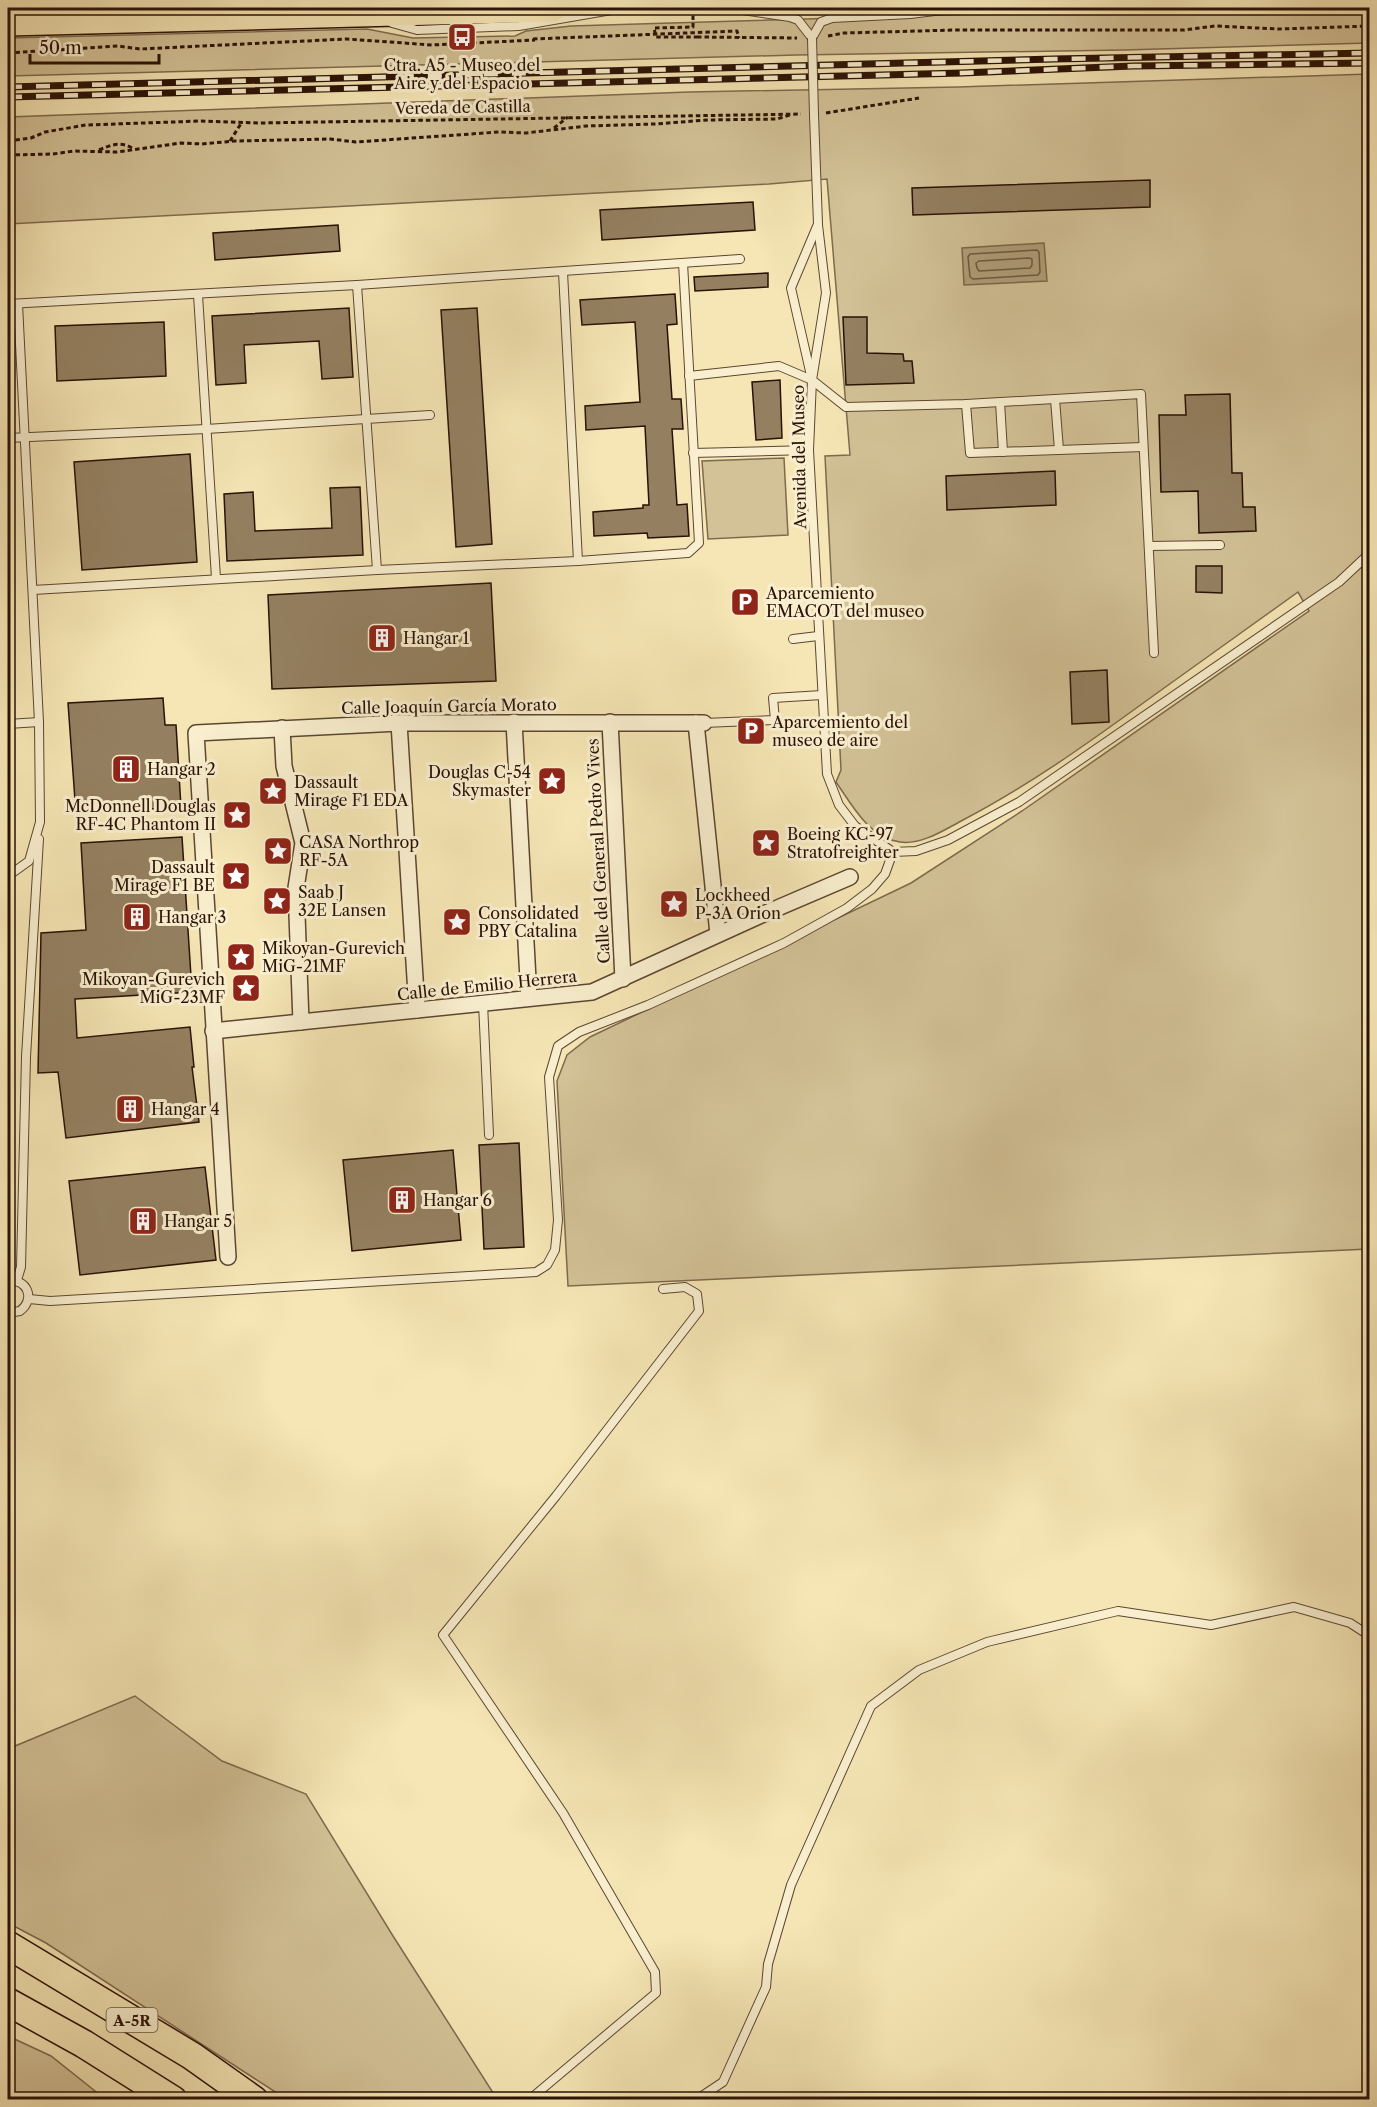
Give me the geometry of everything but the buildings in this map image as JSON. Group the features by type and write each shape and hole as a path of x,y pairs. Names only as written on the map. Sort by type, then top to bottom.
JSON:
{"highway":[{"path":"8,22 553,8"},
{"name":"A-5R","path":"8,1945 192,2056 254,2100"},
{"name":"A-5R","path":"8,2002 84,2044 173,2100"},
{"path":"84,2044 158,2100"}],"street":[{"path":"513,722 529,998"},
{"name":"Calle del General Pedro Vives","path":"610,722 623,979"},
{"name":"Calle Joaquín García Morato","path":"213,1031 195,733 399,723 700,723"},
{"path":"399,723 417,1010"},
{"path":"700,723 718,934"},
{"path":"282,728 284,765 303,843 296,888 301,1022"},
{"name":"Calle de Emilio Herrera","path":"213,1031 592,992 850,877"},
{"path":"213,1031 228,1257"}],"lane":[{"path":"362,14 417,30 519,26 622,8"},
{"path":"729,8 790,17 798,20 812,38 821,22 832,18 910,14 959,8"},
{"name":"Avenida del Museo","path":"812,38 818,221 791,288 812,380 808,450 827,774 839,805 855,826 893,852"},
{"path":"812,380 826,293 818,221"},
{"path":"8,304 198,295 740,259"},
{"path":"33,590 688,553 699,543 682,263"},
{"path":"563,272 578,561"},
{"path":"357,285 377,570"},
{"path":"198,295 216,578"},
{"path":"17,1280 21,1267 26,1057 40,822 39,722 18,304"},
{"path":"689,376 779,366 812,380 846,407 966,404 1141,394 1154,653"},
{"path":"1055,399 1059,450"},
{"path":"1000,402 1003,452"},
{"path":"966,404 970,453 1143,447"},
{"path":"8,438 430,415"},
{"path":"693,453 808,450"},
{"path":"1149,546 1220,544"},
{"path":"29,1299 50,1301 536,1272 547,1265 555,1250 558,1220 549,1077 558,1046 579,1032 648,1005 784,943 847,908 872,889 885,873 893,852 916,851 948,840 1019,802 1339,582 1370,553"},
{"path":"793,639 818,636"},
{"path":"700,723 775,720 773,698 822,695"},
{"path":"8,724 39,722"},
{"path":"8,876 29,861 40,822"},
{"path":"483,1003 489,1135"},
{"path":"8,1281 17,1280 26,1287 29,1299 28,1304 20,1311 8,1313"},
{"path":"529,2100 656,1993 655,1972 563,1813 443,1635 556,1496 699,1311 697,1294 685,1287 663,1289"},
{"path":"696,2100 723,2082 766,1987 768,1964 790,1885 870,1706 920,1671 987,1642 1118,1611 1211,1625 1294,1607 1350,1623 1370,1636"}],"path":[{"path":"693,8 693,27 654,28 656,37 812,38 844,33 956,30 1184,30 1215,26 1278,29 1370,26"},
{"path":"8,53 118,46 140,49 348,39 432,45 737,31 739,38"},
{"path":"526,36 535,40"},
{"name":"Vereda de Castilla","path":"8,141 86,125 201,121 795,113 814,115 919,98"},
{"path":"8,155 117,152 181,143 330,139 356,142 499,132 526,133 586,126 777,119 795,113"},
{"path":"553,130 568,117"},
{"path":"230,141 242,122"},
{"path":"98,151 114,143 134,149"}],"shaded area":[{"path":"1177,8 1370,8 1369,43 1124,50 796,55 8,76 8,38 367,29 413,38 515,36 526,31 571,26"},
{"path":"1369,74 1369,1249 568,1286 557,1081 567,1055 590,1037 911,883 1022,811 1309,611 1298,592 1102,733 1011,793 933,836 908,842 889,839 879,834 862,819 836,782 841,770 825,456 850,455 827,179 769,184 8,224 8,117 689,92 958,87"},
{"path":"784,458 788,535 708,539 702,461"},
{"path":"135,1696 222,1761 306,1794 497,2099 286,2099 46,1943 8,1923 8,1738 15,1746"},
{"path":"8,2036 51,2056 105,2099 8,2099"}],"water":[{"path":"1044,243 1047,281 964,285 962,248"}],"railway":[{"path":"8,87 1054,59 1370,53"},
{"path":"8,97 962,73 1133,66 1370,63"}],"place":[{"name":"Ctra. A5 - Museo del Aire y del Espacio","path":"462,37"},
{"name":"Aparcemiento EMACOT del museo","path":"745,602"},
{"name":"Hangar 1","path":"382,638"},
{"name":"Aparcemiento del museo de aire","path":"751,731"},
{"name":"Hangar 2","path":"126,769"},
{"name":"Douglas C-54 Skymaster","path":"552,781"},
{"name":"Dassault Mirage F1 EDA","path":"273,791"},
{"name":"McDonnell Douglas RF-4C Phantom II","path":"237,815"},
{"name":"Boeing KC-97 Stratofreighter","path":"766,843"},
{"name":"CASA Northrop RF-5A","path":"278,851"},
{"name":"Dassault Mirage F1 BE","path":"236,876"},
{"name":"Saab J 32E Lansen","path":"277,901"},
{"name":"Lockheed P-3A Orion","path":"674,904"},
{"name":"Hangar 3","path":"137,917"},
{"name":"Consolidated PBY Catalina","path":"457,922"},
{"name":"Mikoyan-Gurevich MiG-21MF","path":"241,957"},
{"name":"Mikoyan-Gurevich MiG-23MF","path":"246,988"},
{"name":"Hangar 4","path":"130,1109"},
{"name":"Hangar 6","path":"402,1200"},
{"name":"Hangar 5","path":"143,1221"}]}
